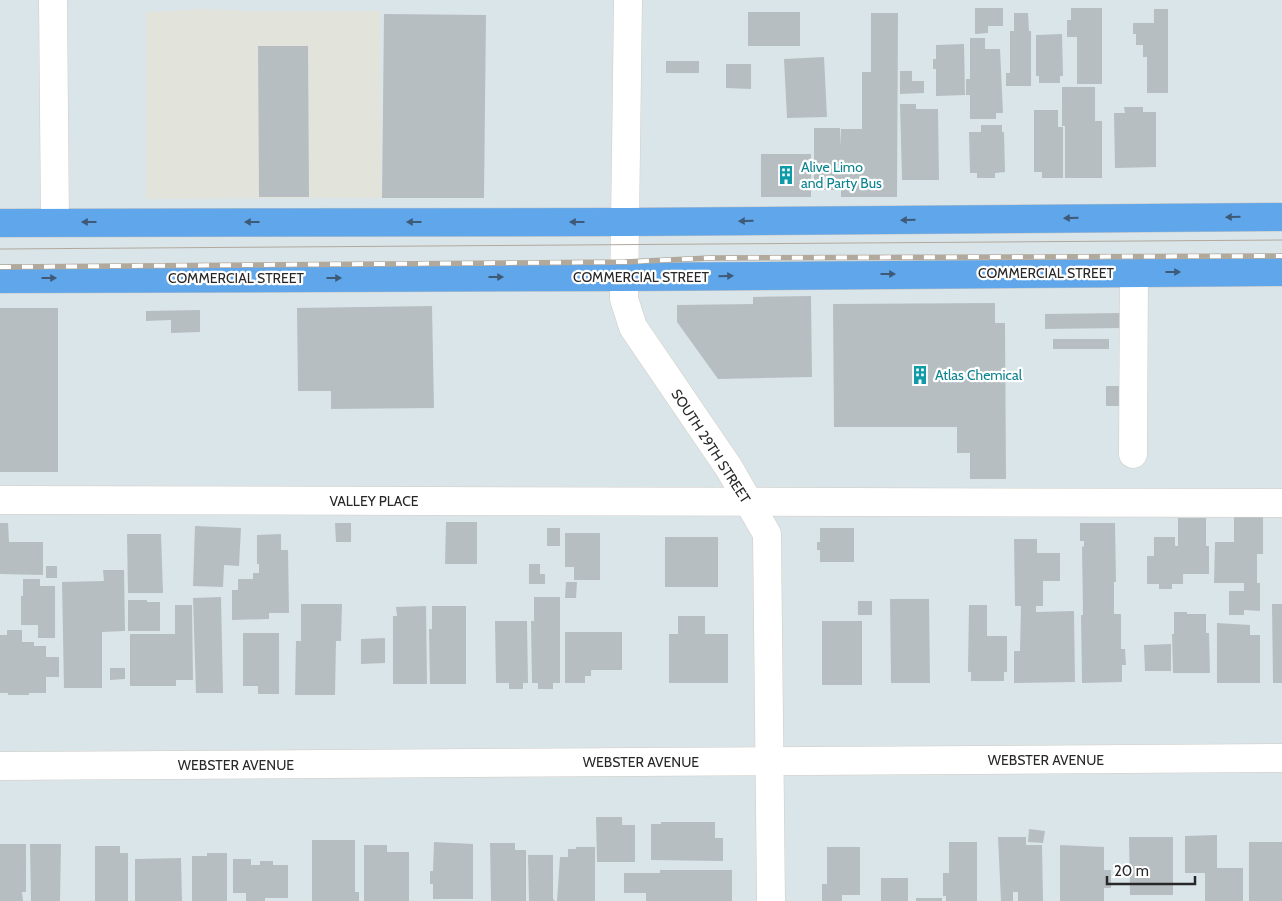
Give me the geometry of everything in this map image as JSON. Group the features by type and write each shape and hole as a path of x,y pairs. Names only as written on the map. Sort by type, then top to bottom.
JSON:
{"main road":[{"path":"0,223 626,222 1282,217"},
{"name":"COMMERCIAL STREET","path":"0,278 625,277 1282,272"}],"street":[{"path":"53,0 55,222"},
{"name":"SOUTH 29TH STREET","path":"628,0 624,298 632,327 729,468 767,534 771,762 771,901"},
{"path":"1133,454 1134,273"},
{"name":"VALLEY PLACE","path":"0,500 1282,503"},
{"name":"WEBSTER AVENUE","path":"0,766 1282,758"}],"shaded area":[{"path":"206,9 247,11 380,11 382,198 146,199 146,12"}],"building":[{"path":"975,8 1003,8 1003,26 988,26 988,33 975,34"},
{"path":"1071,8 1102,8 1102,84 1077,84 1077,37 1067,37 1067,20 1071,20"},
{"path":"1154,9 1168,9 1168,93 1147,93 1147,57 1143,57 1143,45 1136,45 1136,34 1133,34 1133,23 1154,23"},
{"path":"748,12 800,12 800,46 748,46"},
{"path":"871,13 898,13 897,197 841,197 841,190 814,190 814,128 840,128 840,147 841,129 862,129 862,72 871,72"},
{"path":"1014,13 1028,13 1029,31 1031,31 1031,86 1006,86 1006,73 1010,73 1010,31 1014,31"},
{"path":"384,14 486,15 484,198 382,198"},
{"path":"1062,34 1063,76 1060,76 1060,83 1039,83 1039,76 1036,76 1036,35"},
{"path":"970,38 985,38 985,49 1000,49 1003,113 996,113 996,119 970,119 970,95 966,95 966,79 970,79"},
{"path":"964,44 965,95 936,96 936,69 933,69 933,59 936,59 936,45"},
{"path":"258,46 308,46 309,197 259,197"},
{"path":"824,57 827,117 787,118 784,59"},
{"path":"666,61 699,61 699,73 666,73"},
{"path":"726,64 751,64 751,89 726,88"},
{"path":"900,71 912,71 912,81 924,81 924,93 900,94"},
{"path":"1062,87 1095,87 1095,121 1102,121 1102,178 1065,178 1065,126 1062,126"},
{"path":"900,104 916,104 916,109 938,109 939,180 902,180"},
{"path":"1124,107 1143,107 1143,112 1156,112 1156,167 1115,168 1114,113 1125,113"},
{"path":"1034,110 1058,110 1058,127 1063,127 1063,178 1042,178 1042,172 1034,172"},
{"path":"981,125 1002,125 1002,132 1004,132 1005,172 995,173 995,178 977,178 977,173 970,173 969,132 981,132"},
{"name":"Alive Limo and Party Bus","path":"761,154 811,154 811,197 761,197"},
{"path":"811,296 812,377 718,379 677,322 677,305 753,304 753,297"},
{"name":"Atlas Chemical","path":"995,303 995,323 1005,323 1006,479 970,479 970,453 957,453 957,427 834,427 833,304"},
{"path":"432,306 434,408 331,409 331,391 298,391 297,308"},
{"path":"0,308 58,308 58,472 0,472"},
{"path":"200,310 200,332 171,333 171,320 146,321 146,311"},
{"path":"1122,313 1123,328 1045,329 1045,314"},
{"path":"1053,339 1109,339 1109,349 1053,349"},
{"path":"1106,386 1124,386 1124,406 1106,406"},
{"path":"1234,517 1263,517 1263,554 1257,554 1257,583 1260,583 1260,611 1244,610 1244,615 1229,615 1229,591 1244,591 1244,583 1214,583 1215,542 1234,542"},
{"path":"1178,518 1206,518 1209,574 1183,574 1183,584 1172,584 1172,589 1159,589 1159,584 1147,584 1147,556 1154,556 1154,537 1175,537 1175,546 1178,546"},
{"path":"446,522 477,522 477,564 445,564"},
{"path":"0,523 8,523 9,542 43,542 43,575 0,574"},
{"path":"335,523 351,523 351,542 336,542"},
{"path":"1080,523 1115,523 1116,582 1114,582 1114,614 1121,614 1121,649 1125,649 1126,665 1122,665 1122,682 1082,683 1081,615 1083,615 1082,547 1084,546 1084,541 1080,541"},
{"path":"195,526 241,528 239,566 224,565 223,587 193,586"},
{"path":"547,528 560,528 560,546 547,546"},
{"path":"820,528 854,528 854,562 820,562 820,550 817,550 817,542 820,542"},
{"path":"565,533 600,533 600,580 574,580 574,567 565,567"},
{"path":"127,534 161,534 163,593 128,593"},
{"path":"281,534 281,550 288,550 289,613 269,613 269,619 232,620 232,590 238,590 238,579 253,579 253,573 259,573 259,564 257,564 257,535"},
{"path":"665,537 718,537 718,587 665,587"},
{"path":"1014,539 1037,539 1037,553 1060,553 1060,581 1043,581 1043,606 1036,606 1036,612 1074,611 1075,682 1014,683 1014,651 1020,651 1021,606 1015,606"},
{"path":"529,564 540,564 540,574 545,574 545,584 529,584"},
{"path":"46,566 57,566 57,578 46,578"},
{"path":"103,570 124,570 125,631 102,632 102,688 64,688 62,582 104,581"},
{"path":"23,579 40,579 40,586 55,586 55,638 38,638 38,625 21,625"},
{"path":"566,582 577,582 576,598 565,598"},
{"path":"221,597 223,693 196,693 193,598"},
{"path":"534,597 560,597 560,683 553,683 553,689 538,689 538,683 532,683 531,621 534,621"},
{"path":"890,599 929,599 930,683 891,683"},
{"path":"128,600 160,602 160,631 128,631"},
{"path":"858,601 872,601 872,615 858,615"},
{"path":"301,604 342,604 341,641 336,641 335,695 295,695 296,641 301,641"},
{"path":"1272,604 1282,604 1282,683 1273,683"},
{"path":"175,605 192,605 193,680 176,680 176,686 130,686 130,634 175,634"},
{"path":"969,605 987,605 987,636 1007,636 1007,672 1004,672 1004,681 971,681 971,672 968,672"},
{"path":"426,606 427,684 393,684 393,616 397,616 396,607"},
{"path":"432,606 466,606 466,684 430,684 429,629 432,629"},
{"path":"1174,612 1206,614 1206,633 1209,633 1210,673 1173,673 1172,634 1174,634"},
{"path":"678,616 705,616 705,634 728,634 728,683 669,683 669,634 678,634"},
{"path":"495,621 527,621 528,683 523,683 523,689 509,689 509,683 496,683"},
{"path":"822,621 862,621 862,685 822,685"},
{"path":"1217,623 1250,625 1250,635 1260,635 1260,683 1217,683"},
{"path":"7,630 22,630 22,642 34,642 34,646 46,646 46,657 59,657 59,677 46,677 46,693 8,695 8,693 0,693 0,635 7,635"},
{"path":"565,632 622,632 622,670 591,670 591,676 585,676 585,683 565,683"},
{"path":"243,633 279,633 279,694 258,694 258,686 243,686"},
{"path":"385,638 385,663 361,664 361,639"},
{"path":"1171,644 1171,671 1145,671 1144,645"},
{"path":"110,668 125,668 125,679 110,680"},
{"path":"596,817 622,817 622,825 635,825 635,862 597,862"},
{"path":"661,822 715,822 715,838 723,838 723,861 651,860 651,824 661,824"},
{"path":"1029,829 1045,831 1043,843 1028,842"},
{"path":"1217,835 1217,868 1243,868 1243,901 1205,901 1205,873 1185,873 1185,836"},
{"path":"998,837 1026,837 1026,845 1042,845 1043,901 1018,901 1018,892 1013,892 1013,901 1001,901"},
{"path":"1129,837 1173,837 1173,895 1130,895"},
{"path":"312,840 355,840 355,892 359,892 359,901 312,901"},
{"path":"434,842 473,844 473,899 433,899 433,884 430,884 430,871 433,871"},
{"path":"949,842 977,842 977,901 946,901 946,896 943,896 943,873 949,873"},
{"path":"1249,842 1282,842 1282,901 1249,901"},
{"path":"490,843 515,843 515,850 526,850 526,901 491,901"},
{"path":"0,844 26,844 26,892 22,892 23,901 0,901"},
{"path":"30,844 61,844 60,901 31,901"},
{"path":"364,845 387,845 387,852 409,852 409,901 364,901"},
{"path":"1060,845 1104,847 1104,870 1111,870 1111,888 1104,888 1104,901 1060,901"},
{"path":"95,846 120,846 120,853 128,853 128,901 95,901"},
{"path":"576,847 595,847 595,901 557,901 560,857 568,857 568,849 576,849"},
{"path":"827,847 860,847 860,895 842,895 842,901 822,901 822,884 827,884"},
{"path":"207,853 227,853 227,901 192,901 192,856 207,856"},
{"path":"528,855 553,855 553,899 555,901 529,901"},
{"path":"181,858 182,901 135,901 135,859"},
{"path":"233,859 251,859 251,865 260,865 260,861 273,861 273,865 288,865 288,898 265,898 265,901 246,901 246,893 233,893"},
{"path":"660,870 732,870 732,901 646,901 646,893 624,893 624,873 660,873"},
{"path":"881,878 908,878 908,901 881,901"},
{"path":"916,898 942,898 942,901 916,901"}],"tram line":[{"path":"0,249 1282,240"}],"railway":[{"path":"0,267 625,262 710,258 1282,256"}],"place":[{"name":"Alive Limo and Party Bus","path":"786,175"},
{"name":"Atlas Chemical","path":"920,375"}]}
